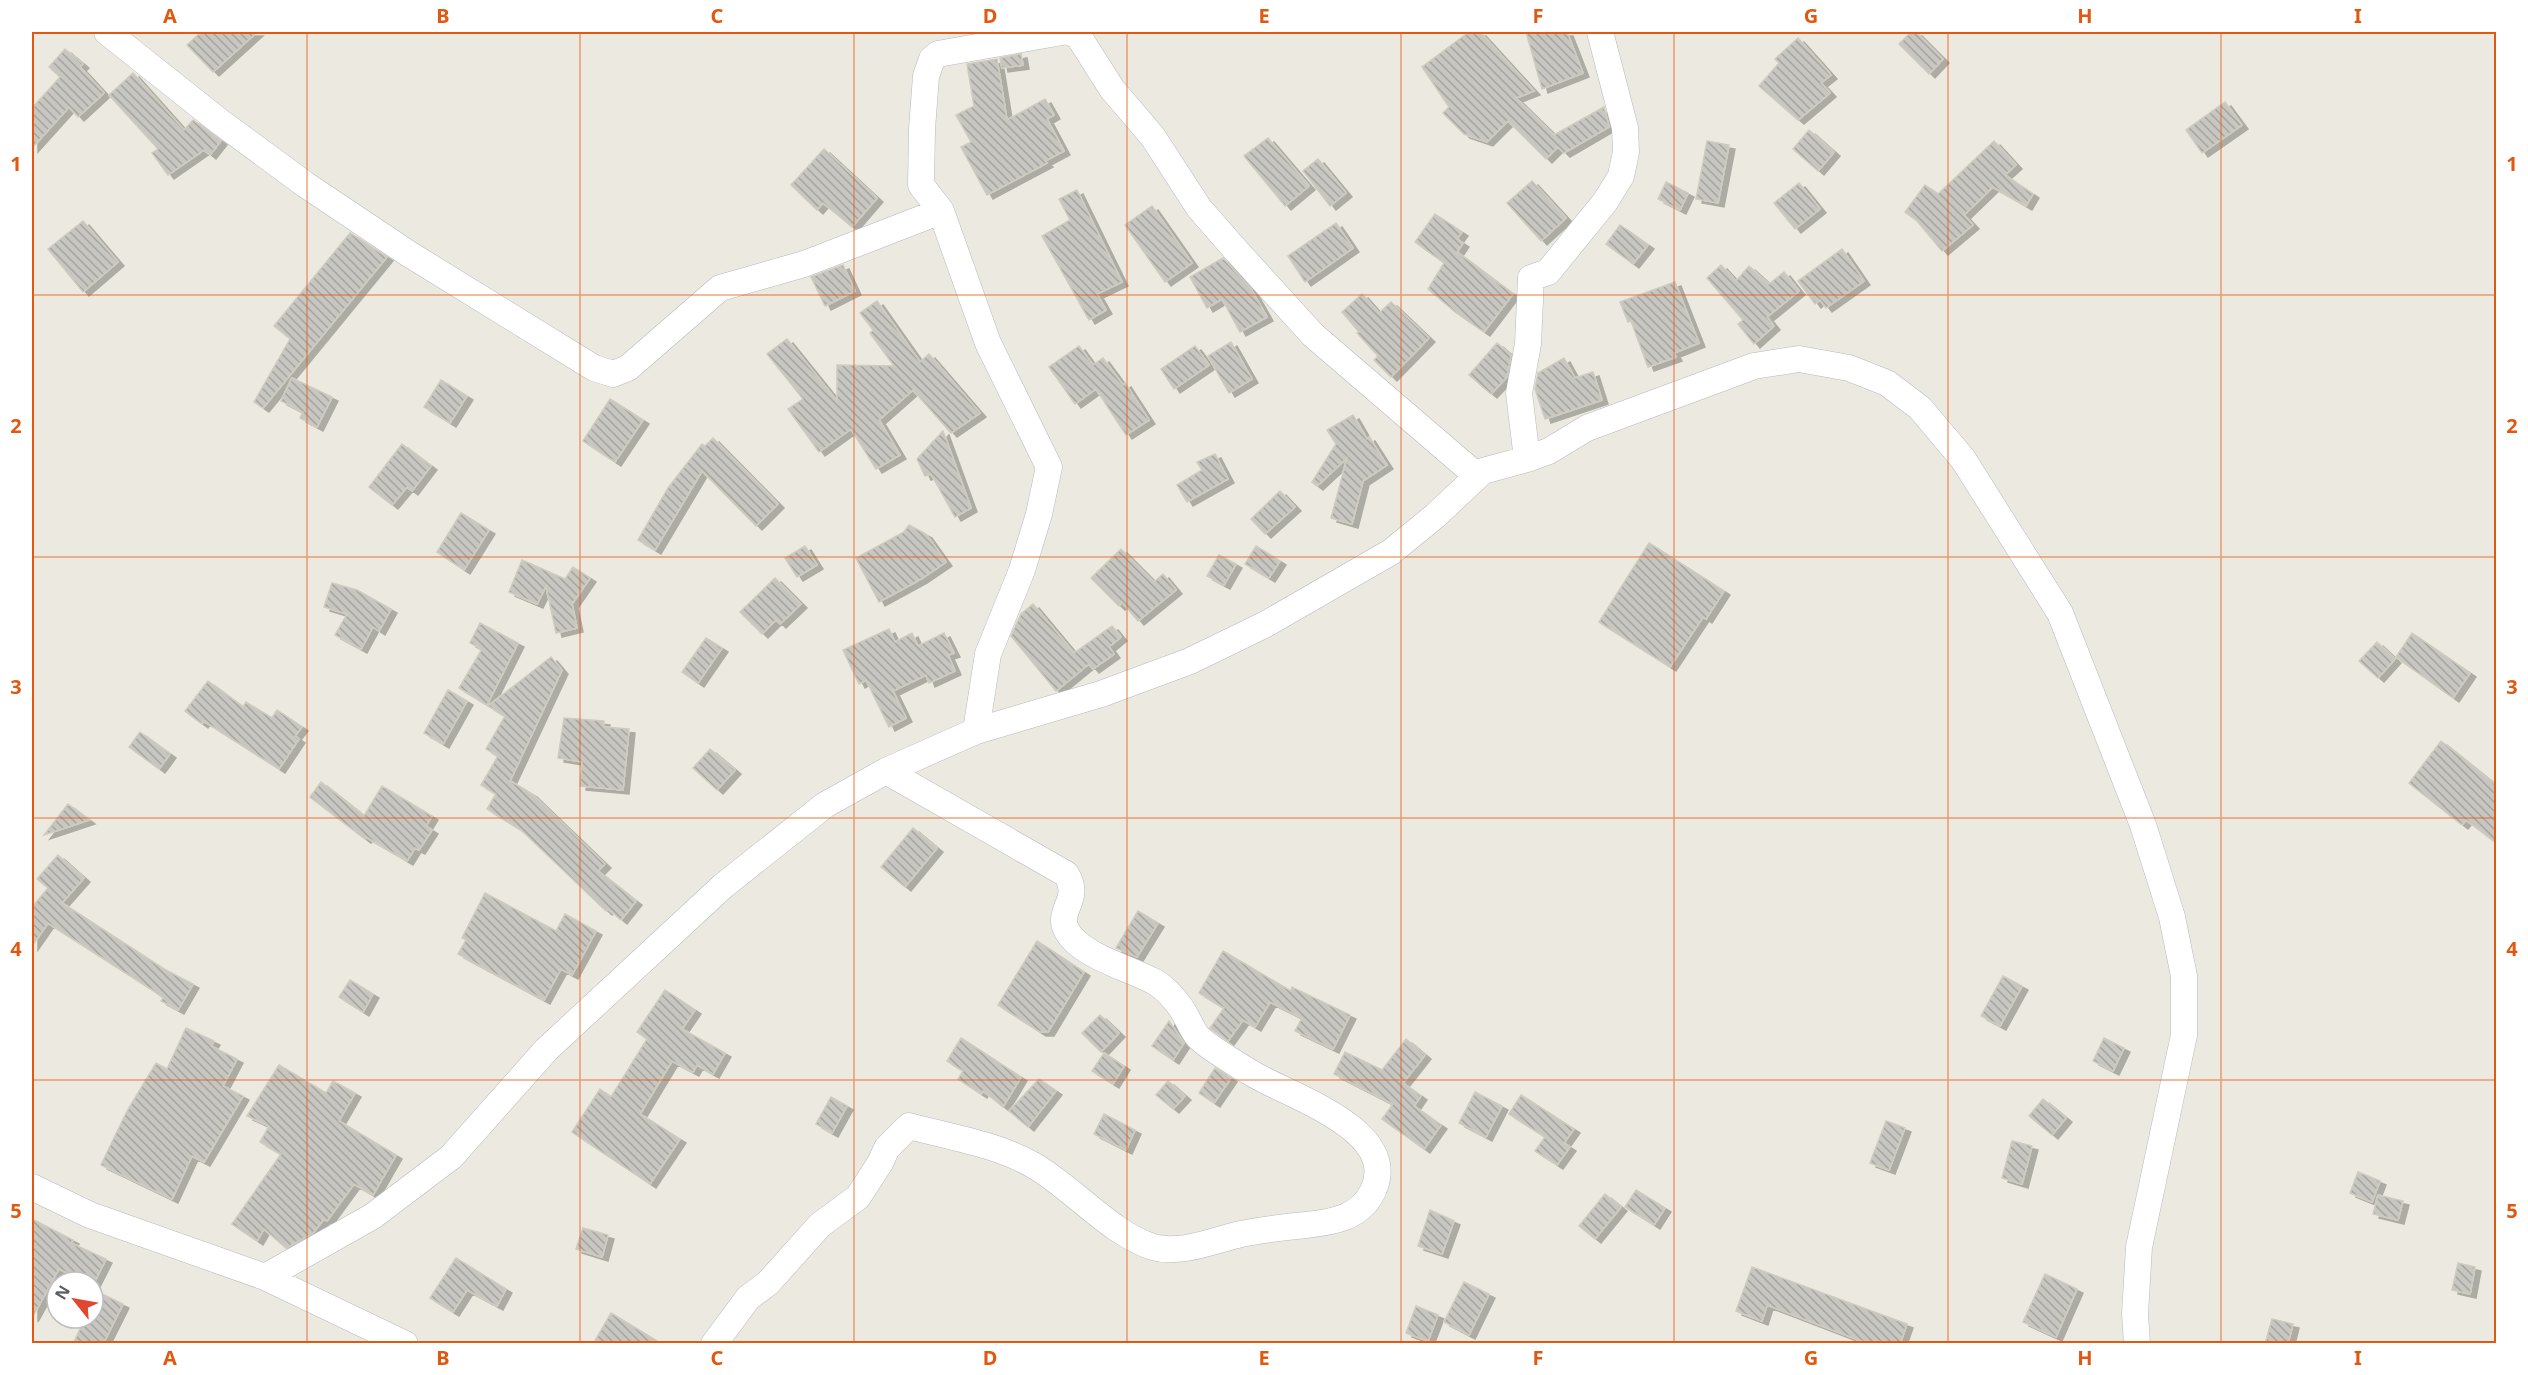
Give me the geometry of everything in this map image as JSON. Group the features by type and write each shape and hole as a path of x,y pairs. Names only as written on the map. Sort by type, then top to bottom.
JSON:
{"street":[{"path":"107,32 219,121 315,191 409,254 594,368 613,374 628,368 720,288 804,264 941,211"},
{"path":"976,731 988,654 1022,570 1039,514 1049,466 988,343 941,211 921,185 926,76 932,59 938,54 1062,32"},
{"path":"1070,32 1078,37 1112,90 1153,137 1199,208 1265,282 1313,334 1476,476"},
{"path":"1527,459 1519,393 1527,344 1531,278 1548,272 1605,202 1621,176 1626,152 1625,128 1600,32"},
{"path":"265,1277 373,1216 452,1157 546,1050 723,885 825,805 886,771 976,731 1112,690 1190,661 1266,624 1391,552 1435,516 1483,471 1549,451 1587,429 1754,366 1799,359 1849,368 1887,383 1920,408 1963,459 2060,613 2143,825 2175,929 2184,976 2184,1035 2139,1247 2135,1314 2137,1344"},
{"path":"714,1344 748,1298 768,1283 820,1226 858,1197 887,1148 909,1126 1016,1157 1034,1166 1124,1232 1154,1247 1169,1249 1184,1248 1245,1234 1332,1222 1350,1216 1369,1200 1377,1181 1377,1167 1370,1149 1358,1133 1330,1112 1249,1072 1197,1036 1182,1010 1156,983 1078,944 1063,927 1063,914 1069,906 1072,893 1072,883 1066,874 886,771"},
{"path":"32,1187 90,1215 265,1277 405,1344"}],"building":[{"path":"201,32 257,32 213,72 187,45"},
{"path":"1469,32 1480,32 1534,91 1516,98 1554,135 1604,107 1609,127 1564,153 1558,147 1546,159 1508,121 1487,142 1464,134 1443,113 1449,107 1422,67"},
{"path":"1526,32 1567,32 1583,73 1542,89"},
{"path":"1911,32 1916,32 1943,59 1929,74 1899,44"},
{"path":"1798,38 1831,75 1821,83 1830,93 1798,120 1759,86 1779,63 1775,59"},
{"path":"65,49 83,64 80,67 104,93 78,117 69,107 32,148 32,108 60,77 49,67"},
{"path":"1021,54 1023,65 1002,68 1000,58"},
{"path":"997,59 1007,120 1045,99 1054,115 1047,119 1064,151 1045,161 1047,163 987,195 961,147 971,142 956,115 974,106 967,64"},
{"path":"133,73 184,130 193,120 221,141 210,155 204,150 168,175 152,153 158,149 109,95"},
{"path":"2225,102 2242,125 2202,153 2186,130"},
{"path":"1809,130 1834,152 1818,171 1793,149"},
{"path":"1268,138 1309,186 1285,206 1244,156"},
{"path":"1707,141 1729,145 1718,203 1696,199"},
{"path":"1994,141 2016,165 2005,175 2033,194 2026,206 1993,187 1964,215 1973,225 1942,251 1917,221 1905,212 1925,185 1938,194"},
{"path":"824,149 877,198 852,227 823,203 817,210 791,185"},
{"path":"1318,159 1346,193 1330,206 1303,171"},
{"path":"1532,181 1566,218 1541,241 1507,203"},
{"path":"1666,182 1688,193 1680,210 1658,199"},
{"path":"1799,183 1820,209 1795,229 1774,203"},
{"path":"1077,190 1122,282 1097,294 1106,310 1089,320 1042,236 1070,220 1059,199"},
{"path":"1152,206 1192,263 1165,282 1125,225"},
{"path":"1435,214 1462,232 1457,239 1463,243 1457,252 1513,294 1484,332 1428,289 1444,263 1415,242"},
{"path":"83,221 118,262 83,292 48,249"},
{"path":"1336,223 1353,248 1305,282 1288,256"},
{"path":"1620,225 1648,245 1633,264 1606,244"},
{"path":"350,233 387,257 263,408 254,402 290,339 274,326"},
{"path":"1842,249 1864,281 1826,308 1820,300 1815,304 1798,281"},
{"path":"1223,258 1251,289 1267,317 1240,332 1222,299 1207,308 1190,277"},
{"path":"843,265 855,291 825,306 811,277"},
{"path":"1721,265 1736,281 1749,266 1769,284 1784,272 1799,291 1767,317 1774,326 1754,344 1738,324 1743,320 1707,278"},
{"path":"1675,282 1699,343 1674,353 1676,357 1648,367 1631,321 1628,322 1620,302"},
{"path":"1362,294 1379,313 1391,302 1429,338 1391,377 1374,360 1378,356 1342,312"},
{"path":"877,301 920,362 929,354 980,413 951,433 913,390 879,420 900,455 876,469 851,429 819,452 788,409 803,399 767,354 787,339 837,401 837,365 894,366 870,333 873,330 860,313"},
{"path":"1231,342 1252,379 1229,393 1208,356"},
{"path":"1497,343 1511,355 1507,377 1491,394 1469,375"},
{"path":"1079,346 1093,365 1103,358 1123,385 1125,383 1149,420 1126,435 1096,389 1075,404 1049,367"},
{"path":"1195,346 1209,365 1174,389 1161,369"},
{"path":"1564,358 1575,378 1593,372 1602,400 1545,419 1535,389 1538,373"},
{"path":"292,378 332,397 317,427 300,418 303,412 281,401"},
{"path":"441,380 467,396 450,423 424,407"},
{"path":"610,399 643,420 615,462 583,441"},
{"path":"1353,415 1367,439 1369,437 1387,465 1363,481 1352,524 1331,518 1347,458 1317,486 1312,482 1336,444 1327,430"},
{"path":"943,431 971,508 955,517 931,474 925,476 917,459"},
{"path":"713,438 778,504 756,526 702,471 655,550 638,540 668,488 702,444 705,446"},
{"path":"402,444 431,466 412,491 407,487 392,505 369,487"},
{"path":"1215,454 1228,479 1187,502 1177,485 1202,470 1197,462"},
{"path":"1280,491 1295,507 1265,534 1251,519"},
{"path":"461,513 489,530 464,570 437,552"},
{"path":"909,525 926,534 946,562 879,602 856,558 904,532"},
{"path":"1649,543 1724,591 1706,619 1703,617 1670,667 1599,622"},
{"path":"805,546 817,565 797,577 785,558"},
{"path":"1256,546 1280,561 1269,578 1245,564"},
{"path":"1121,549 1154,582 1163,574 1176,590 1138,621 1122,602 1119,606 1091,578"},
{"path":"1219,555 1236,564 1224,585 1207,576"},
{"path":"522,560 565,579 573,567 590,578 572,604 577,628 556,633 546,586 537,604 509,592"},
{"path":"775,578 801,604 780,624 776,620 762,634 740,612"},
{"path":"332,583 357,590 391,609 379,631 373,627 361,649 335,635 347,614 324,607"},
{"path":"1033,604 1074,653 1112,626 1121,637 1109,647 1114,654 1093,669 1089,664 1056,691 1011,636 1021,614"},
{"path":"480,623 518,643 487,705 459,688 482,649 470,643"},
{"path":"889,629 895,642 912,633 918,646 944,633 954,653 948,655 955,671 929,683 926,675 893,691 906,718 889,727 866,680 859,684 843,650"},
{"path":"2412,633 2470,673 2453,698 2396,657"},
{"path":"706,638 722,648 698,683 682,672"},
{"path":"2377,642 2395,659 2378,678 2359,661"},
{"path":"551,657 562,670 510,781 531,793 605,864 598,871 636,901 621,920 608,909 606,911 521,830 487,809 496,794 481,785 498,756 486,749 505,716 488,706"},
{"path":"208,681 243,707 246,702 272,718 277,710 302,727 295,736 299,739 279,769 204,721 202,724 185,711"},
{"path":"448,690 467,701 443,744 424,733"},
{"path":"564,718 604,721 604,727 629,729 623,790 580,786 582,762 558,758"},
{"path":"140,732 170,754 159,769 129,747"},
{"path":"2441,741 2496,785 2496,843 2466,820 2462,825 2409,783"},
{"path":"710,749 735,770 717,790 693,768"},
{"path":"321,782 364,816 382,786 432,816 426,826 432,830 419,850 415,848 407,861 366,837 365,839 310,797"},
{"path":"68,804 89,820 44,835"},
{"path":"913,828 937,848 905,887 881,867"},
{"path":"58,855 84,878 62,903 164,969 193,984 178,1010 161,1001 163,998 151,989 48,923 32,946 32,907 48,888 37,879"},
{"path":"485,893 556,931 565,914 596,931 572,975 561,969 544,1000 458,954 466,940 462,938"},
{"path":"1138,911 1158,923 1137,957 1116,948"},
{"path":"1037,941 1084,972 1048,1032 1040,1032 998,1005"},
{"path":"1223,951 1291,991 1292,987 1350,1015 1333,1049 1295,1031 1302,1018 1270,1002 1255,1027 1243,1020 1228,1041 1210,1028 1224,1008 1199,993"},
{"path":"2003,976 2022,986 2000,1026 1981,1016"},
{"path":"350,980 373,994 363,1012 339,997"},
{"path":"665,990 695,1010 682,1029 725,1053 713,1074 697,1065 693,1072 672,1061 640,1114 680,1139 650,1184 572,1132 600,1089 611,1097 647,1039 637,1032"},
{"path":"1100,1015 1119,1033 1101,1052 1082,1033"},
{"path":"1169,1021 1184,1043 1173,1060 1152,1046"},
{"path":"186,1028 214,1041 211,1046 237,1059 223,1086 243,1096 204,1162 192,1156 172,1199 101,1165 127,1111 156,1063 167,1069"},
{"path":"961,1038 1021,1077 1003,1107 983,1091 981,1094 958,1079 963,1071 947,1061"},
{"path":"2104,1038 2124,1048 2113,1071 2093,1061"},
{"path":"1406,1039 1425,1055 1403,1083 1421,1096 1414,1106 1441,1125 1424,1149 1382,1119 1393,1104 1334,1074 1345,1052 1382,1070"},
{"path":"1104,1053 1124,1066 1113,1084 1092,1071"},
{"path":"279,1065 326,1093 333,1081 355,1093 339,1121 396,1155 373,1195 354,1184 327,1221 324,1219 313,1233 286,1248 264,1229 257,1241 232,1224 281,1154 260,1142 269,1126 247,1116"},
{"path":"1215,1068 1231,1078 1214,1103 1199,1093"},
{"path":"1039,1079 1056,1091 1028,1127 1009,1111"},
{"path":"1168,1081 1185,1096 1173,1109 1156,1095"},
{"path":"1475,1092 1502,1106 1486,1137 1459,1123"},
{"path":"1521,1095 1574,1129 1564,1143 1570,1147 1557,1165 1535,1151 1545,1137 1509,1114"},
{"path":"831,1097 847,1106 832,1133 816,1124"},
{"path":"2043,1099 2066,1118 2052,1135 2029,1116"},
{"path":"1104,1114 1135,1130 1126,1150 1094,1134"},
{"path":"1886,1121 1905,1128 1889,1170 1870,1163"},
{"path":"2012,1141 2032,1146 2022,1184 2002,1178"},
{"path":"2358,1172 2380,1181 2372,1202 2350,1193"},
{"path":"1636,1190 1665,1208 1654,1225 1625,1207"},
{"path":"1605,1194 1621,1207 1595,1239 1579,1226"},
{"path":"2378,1195 2403,1201 2398,1220 2373,1214"},
{"path":"1430,1210 1454,1221 1442,1254 1418,1246"},
{"path":"32,1219 73,1240 71,1243 106,1259 100,1270 45,1270 45,1294 32,1318"},
{"path":"583,1228 608,1235 602,1257 576,1249"},
{"path":"456,1258 506,1289 497,1306 467,1290 453,1312 430,1298"},
{"path":"2458,1263 2475,1267 2470,1294 2452,1290"},
{"path":"1752,1267 1907,1324 1900,1344 1869,1344 1767,1305 1762,1321 1736,1311"},
{"path":"2045,1274 2077,1289 2056,1337 2023,1322"},
{"path":"1464,1282 1489,1294 1469,1335 1444,1322"},
{"path":"105,1295 123,1304 103,1344 73,1344 79,1330 105,1330"},
{"path":"1416,1306 1438,1315 1428,1341 1406,1333"},
{"path":"611,1313 662,1344 593,1344"},
{"path":"2272,1319 2293,1324 2288,1344 2265,1344"}]}
